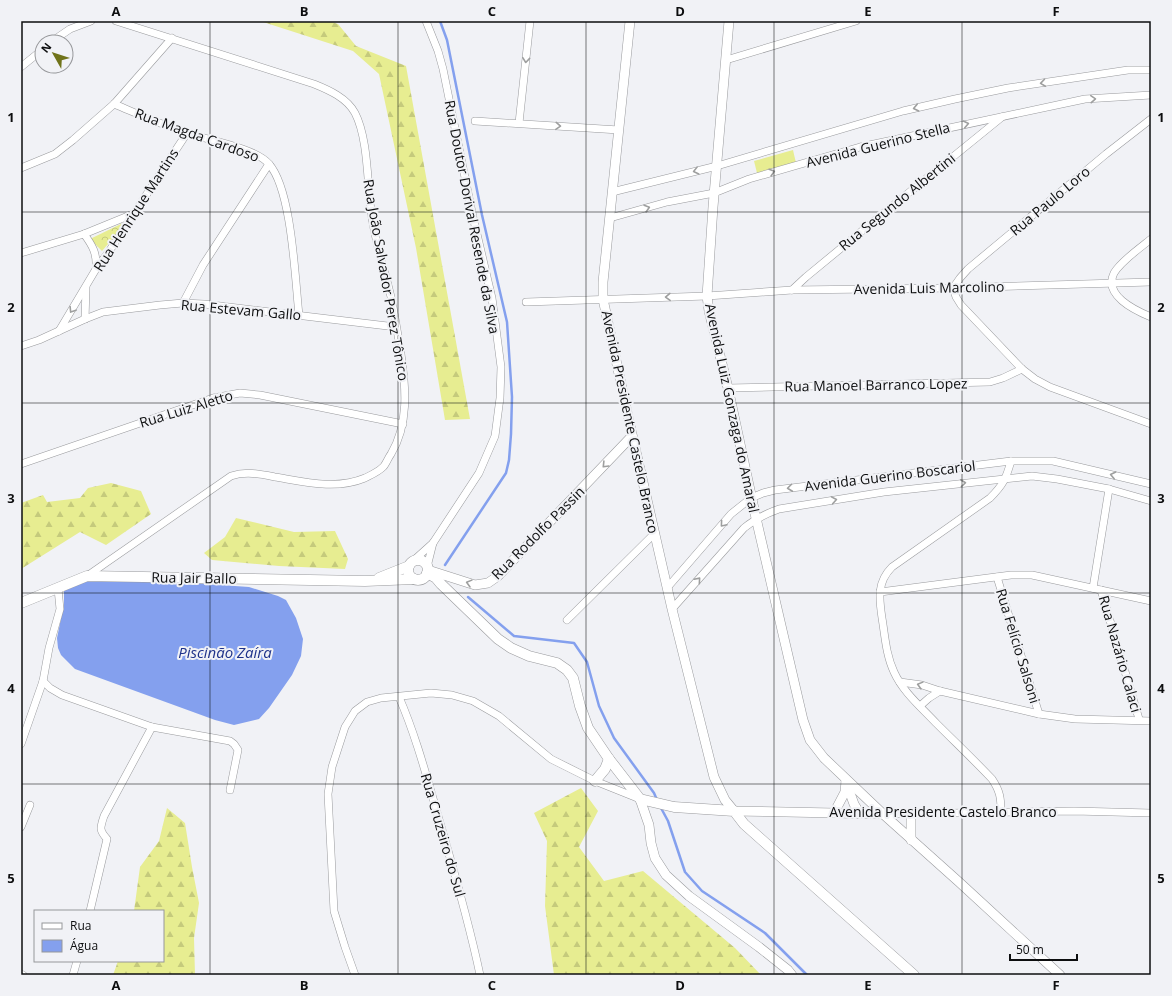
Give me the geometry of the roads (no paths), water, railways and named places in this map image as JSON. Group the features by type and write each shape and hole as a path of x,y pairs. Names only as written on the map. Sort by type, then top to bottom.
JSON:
{"main road":[{"path":"423,574 423,562 416,560 411,564 408,573 423,574 440,584 498,639 511,648 529,656 557,663 567,670 573,678 580,706 588,728 609,759 640,799 656,804 674,807 734,811"},
{"name":"Rua Jair Ballo","path":"372,580 411,564"},
{"name":"Rua Jair Ballo","path":"21,603 87,576 372,580 423,574"},
{"path":"595,781 605,769 609,759"},
{"name":"Avenida Presidente Castelo Branco","path":"734,811 744,824 914,975"}],"street":[{"path":"63,34 70,29 91,21"},
{"name":"Rua João Salvador Perez Tônico","path":"87,576 231,476 247,473 330,484 346,484 373,475 383,467 392,452 403,424 404,410 404,387 392,298 373,224 364,141 355,112 340,97 314,84 116,21"},
{"name":"Rua Doutor Dorival Resende da Silva","path":"411,564 433,543 479,473 495,436 500,398 501,367 492,298 473,217 443,69 438,51 426,21"},
{"path":"519,123 530,21"},
{"name":"Avenida Presidente Castelo Branco","path":"630,21 603,282 603,299 613,351 672,609 714,777 725,800 734,811 860,814 1074,811 1151,813"},
{"name":"Avenida Luiz Gonzaga do Amaral","path":"730,21 714,193 707,296 756,518 803,720 810,740 824,758 845,779 1060,975"},
{"path":"726,60 833,24 856,21"},
{"path":"21,168 55,154 114,104 172,38"},
{"path":"21,67 34,56"},
{"name":"Avenida Guerino Stella","path":"612,192 717,166 903,111 955,99 1008,88 1128,70 1151,70"},
{"name":"Avenida Guerino Stella","path":"610,218 666,202 714,193 749,179 860,147 1085,100 1151,95"},
{"name":"Rua Magda Cardoso","path":"114,104 187,133 242,149 262,158 269,164 276,175 286,203 299,315"},
{"name":"Rua Segundo Albertini","path":"792,290 848,242 1004,116"},
{"name":"Rua Paulo Loro","path":"954,288 968,269 1106,154 1151,119"},
{"path":"475,121 619,130"},
{"name":"Rua Henrique Martins","path":"58,332 86,288 96,269 187,133"},
{"path":"183,303 203,265 269,164"},
{"path":"21,253 84,234 134,214"},
{"path":"84,234 94,248 97,258 96,269"},
{"path":"1151,240 1121,265 1115,272 1111,283 1115,293 1124,303 1151,317"},
{"name":"Avenida Luis Marcolino","path":"526,302 707,296 792,290 954,288 1151,282"},
{"name":"Rua Henrique Martins","path":"85,319 86,288"},
{"path":"954,288 956,297 961,305 1022,369 1035,379 1050,387 1151,424"},
{"name":"Rua Estevam Gallo","path":"21,346 39,340 103,312 183,303 204,304 396,327"},
{"name":"Rua Manoel Barranco Lopez","path":"728,388 990,382 1022,369"},
{"name":"Rua Luiz Aletto","path":"21,464 213,398 240,393 275,398 403,424"},
{"name":"Rua Rodolfo Passin","path":"423,574 475,585 488,583 498,576 632,436"},
{"path":"1001,812 999,789 992,779 909,695 900,682 889,658 881,614 880,592 884,575 892,567 990,498 999,489 1007,478 1011,461"},
{"name":"Avenida Guerino Boscariol","path":"667,588 731,514 752,498 775,490 1011,461 1053,461 1151,484"},
{"name":"Avenida Guerino Boscariol","path":"672,609 734,539 756,518 779,509 884,492 1032,476 1057,479 1109,489 1151,501"},
{"path":"1092,588 1109,489"},
{"path":"566,620 655,533"},
{"name":"Rua Doutor Dorival Resende da Silva","path":"423,574 433,543"},
{"path":"880,592 1011,575 1032,575 1151,601"},
{"name":"Rua Felício Salsoni","path":"997,577 1039,714"},
{"path":"21,744 43,681 49,648 60,609 58,589"},
{"name":"Rua Nazário Calaci","path":"1102,590 1139,719"},
{"path":"43,681 50,688 62,695 152,727 230,741 238,750 230,790"},
{"path":"900,682 922,684 940,691 1039,714 1097,720 1139,719 1151,721"},
{"path":"920,706 940,691"},
{"path":"355,975 334,911 328,794 332,767 345,726 356,712 367,702 381,698 431,693 452,695 473,701 499,716 551,759 595,781 640,799 649,825 654,858 666,875 689,896 759,947 788,970 792,975"},
{"name":"Rua Cruzeiro do Sul","path":"399,697 412,727 429,784 472,934 480,975"},
{"path":"90,910 107,839 102,834 100,827 104,816 152,727"},
{"path":"834,813 845,792 845,779"},
{"name":"Avenida Luiz Gonzaga do Amaral","path":"845,779 854,804 860,814"},
{"path":"21,827 30,805"},
{"path":"911,814 911,840"},
{"path":"73,975 77,962"}],"water":[{"name":"Piscinão Zaíra","path":"89,579 178,582 249,587 278,596 286,600 296,618 303,639 301,656 292,675 269,708 259,719 234,725 215,720 75,669 61,655 58,648 57,638 64,604 64,589"}],"waterway":[{"path":"440,21 447,40 482,215 507,322 512,397 509,460 506,473 445,565"},
{"path":"468,597 514,636 574,643 587,662 599,706 614,738 654,793 657,800"},
{"path":"661,808 668,821 685,872 702,891 765,933 807,975"}]}
